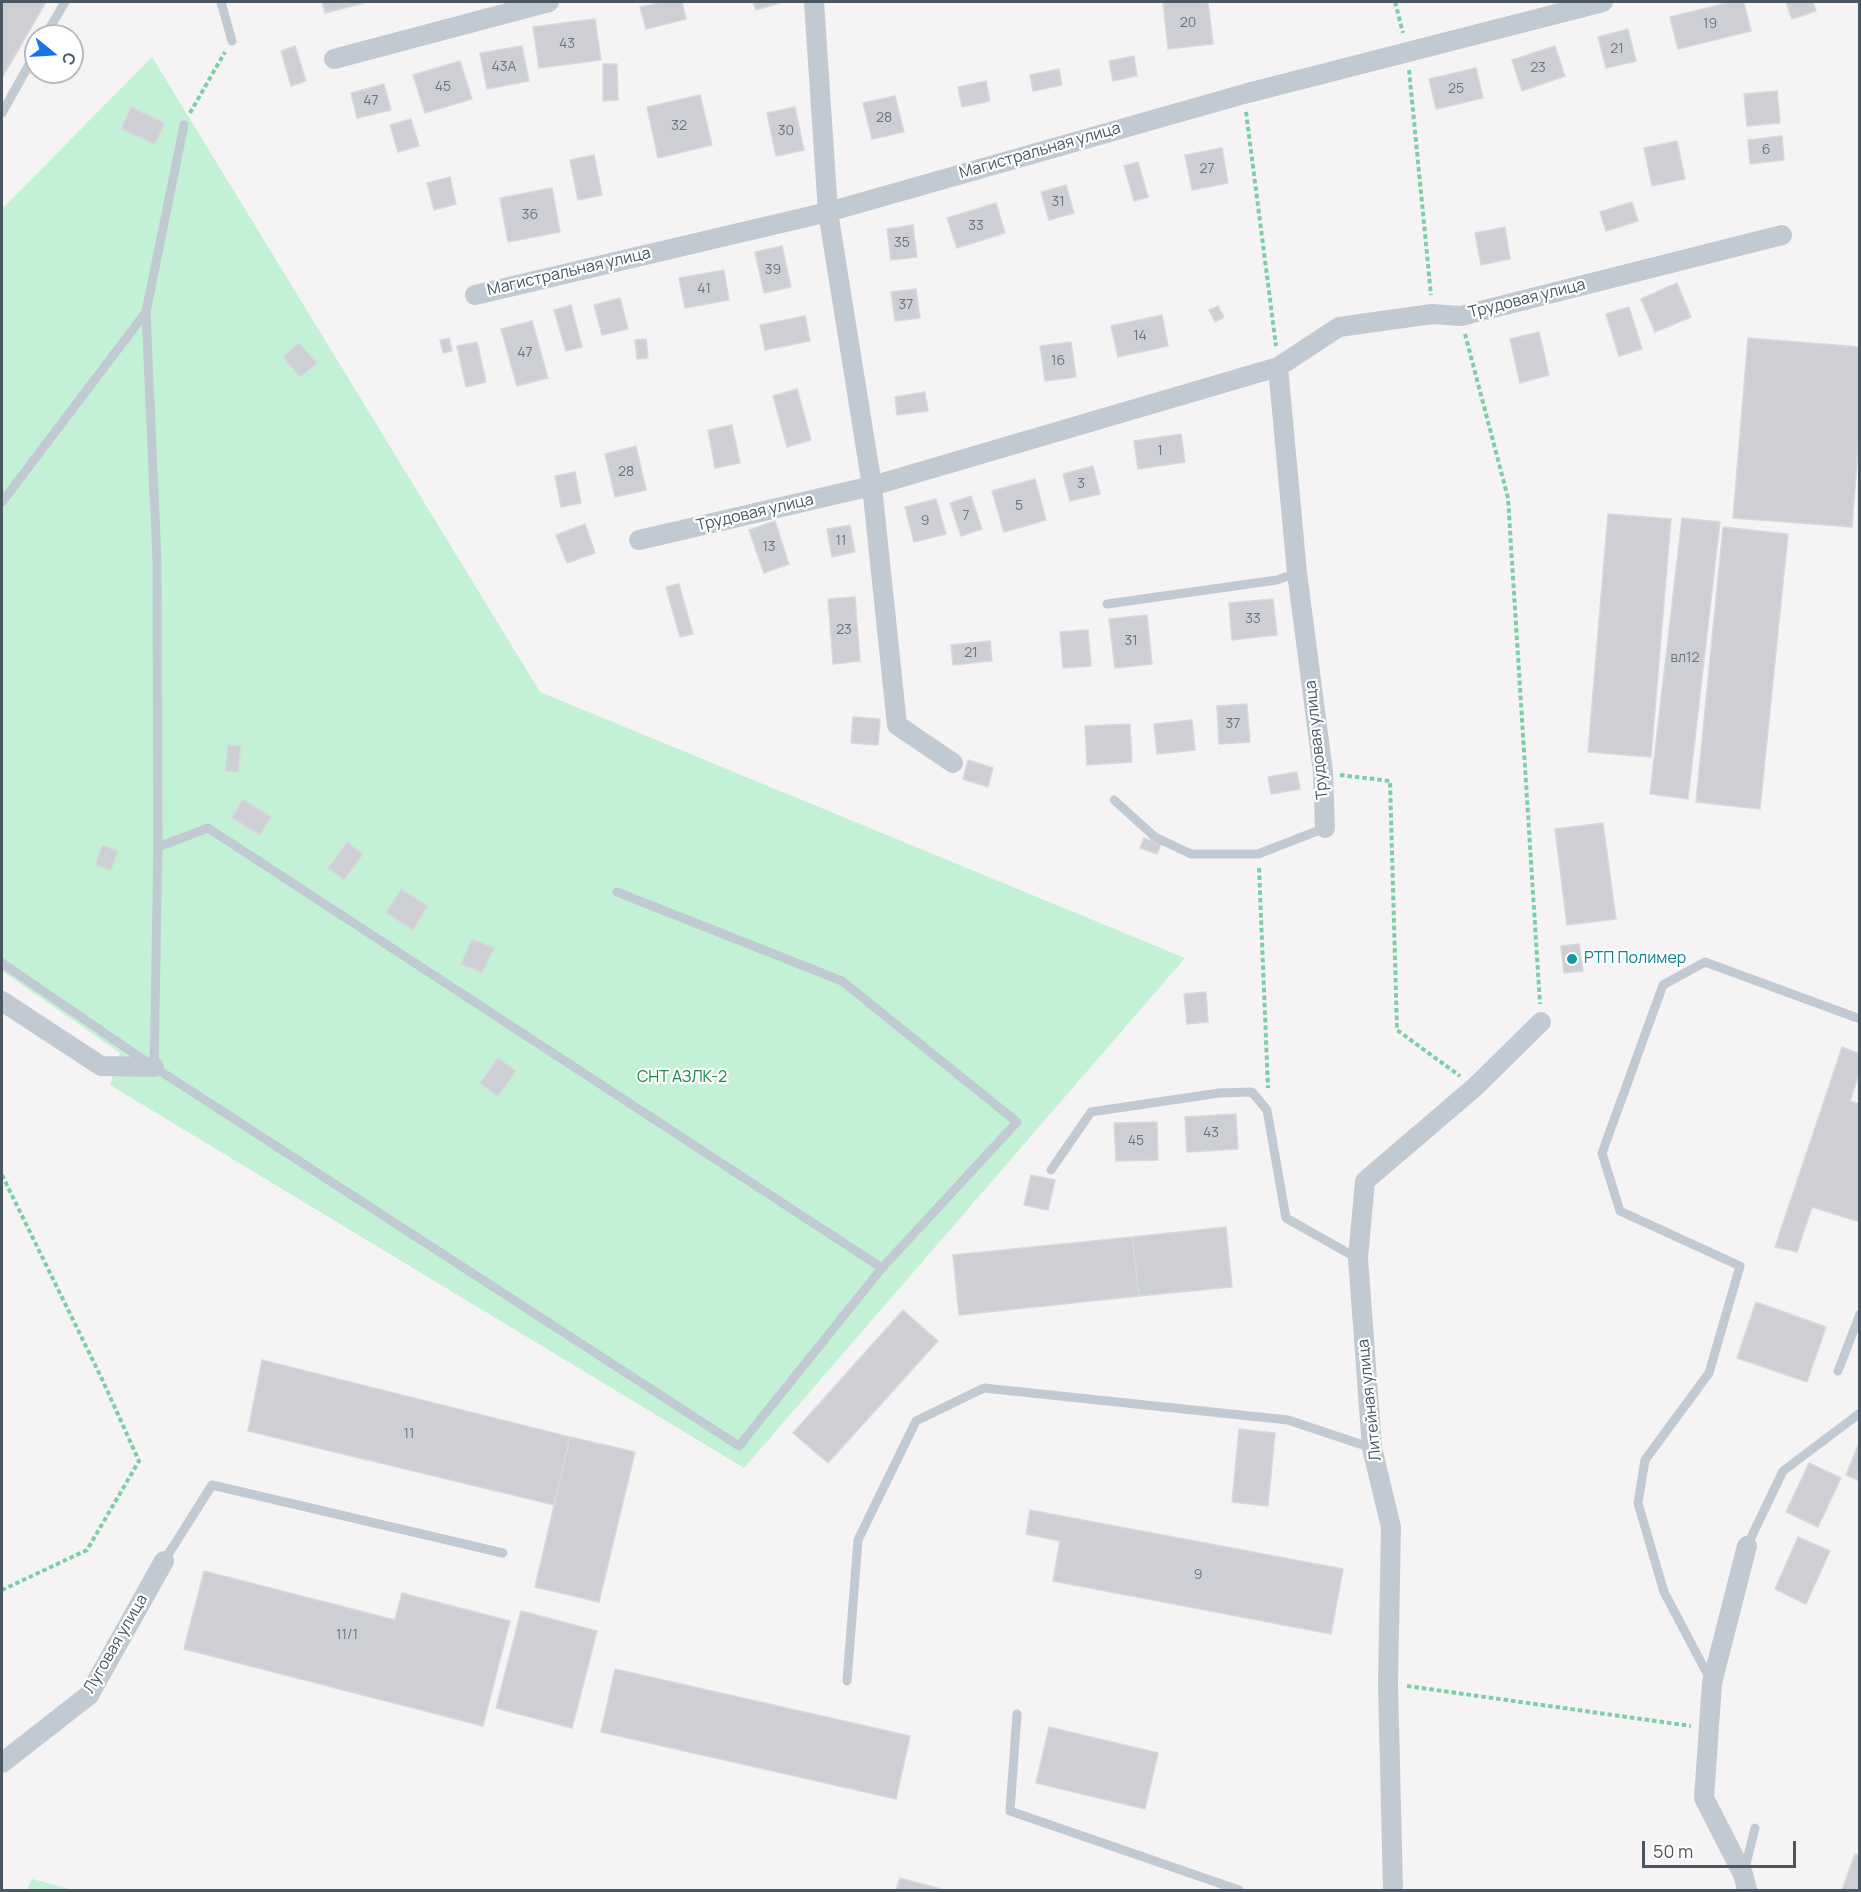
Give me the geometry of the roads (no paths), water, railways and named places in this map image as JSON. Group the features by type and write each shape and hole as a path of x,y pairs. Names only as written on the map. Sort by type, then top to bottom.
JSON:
{"street":[{"path":"334,59 549,2"},
{"path":"814,2 828,212 872,486 897,724 953,763"},
{"name":"Магистральная улица","path":"476,295 828,212 1244,94 1603,2"},
{"name":"Трудовая улица","path":"639,540 872,486 1278,366 1339,327 1432,314 1461,316 1782,235"},
{"name":"Трудовая улица","path":"1278,366 1298,573 1323,772 1325,828"},
{"path":"2,1001 101,1066 154,1067"},
{"name":"Литейная улица","path":"1393,1890 1388,1683 1391,1527 1372,1448 1358,1258 1365,1181 1475,1087 1541,1022"},
{"path":"1745,1882 1704,1798 1712,1683 1748,1546"},
{"name":"Луговая улица","path":"2,1763 89,1695 164,1561"}],"lane":[{"path":"52,24 64,2"},
{"path":"221,2 232,41"},
{"path":"2,113 24,74"},
{"path":"154,1067 158,847 157,561 146,312 184,125"},
{"path":"2,502 146,312"},
{"path":"1107,604 1277,580 1298,573"},
{"path":"1114,800 1155,837 1191,854 1258,854 1325,828"},
{"path":"158,847 208,828 882,1268"},
{"path":"2,963 154,1067 739,1446 882,1268 1017,1122 842,981 617,892"},
{"path":"1712,1683 1664,1592 1638,1503 1645,1460 1709,1373 1740,1266 1620,1210 1602,1153 1663,985 1705,962 1860,1019"},
{"path":"1051,1170 1091,1112 1220,1092 1252,1092 1267,1110 1286,1218 1358,1258"},
{"path":"1838,1371 1860,1314"},
{"path":"847,1682 858,1540 916,1421 984,1388 1288,1420 1372,1448"},
{"path":"1748,1546 1782,1471 1860,1413"},
{"path":"164,1561 212,1485 504,1553"},
{"path":"1017,1714 1010,1811 1239,1890"},
{"path":"1745,1882 1755,1828"}],"place":[{"name":"РТП Полимер","path":"1572,959"}],"park label":[{"name":"СНТ АЗЛК-2","path":"682,1078"}]}
